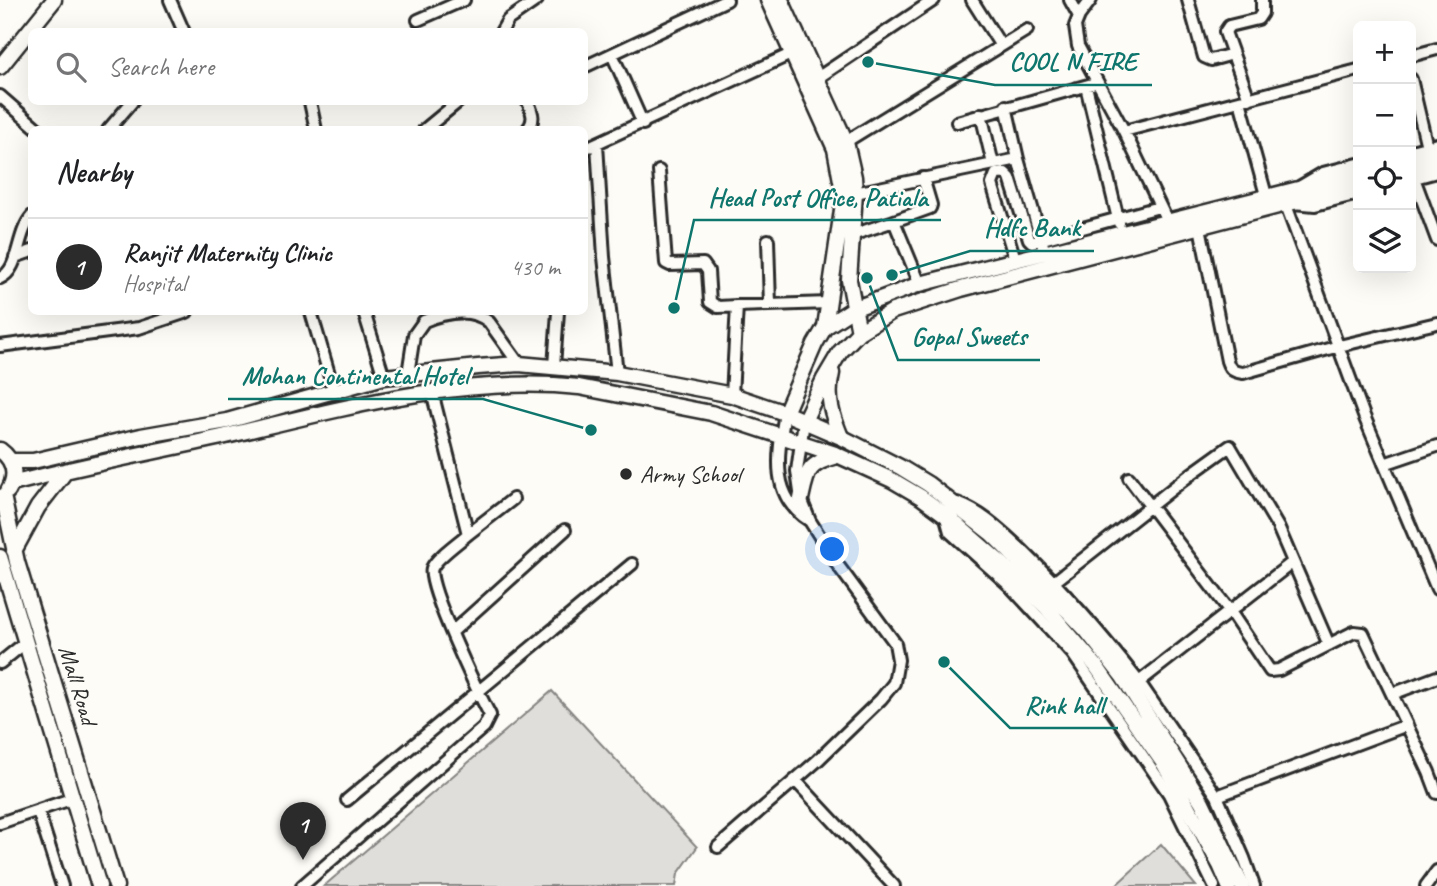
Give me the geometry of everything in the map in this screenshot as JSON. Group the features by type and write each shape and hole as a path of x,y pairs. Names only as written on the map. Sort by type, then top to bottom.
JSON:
{"main road":[{"path":"31,28 54,0"},
{"path":"768,0 798,69 840,145 843,203 825,327 785,413"},
{"path":"781,0 816,79 854,177 849,280 859,332"},
{"path":"0,67 28,32"},
{"path":"1416,156 1434,147"},
{"path":"1416,174 1437,163"},
{"path":"804,421 840,352 859,332 894,312 961,289 1009,279 1266,195 1353,175"},
{"path":"825,327 853,309 920,284 1015,260 1043,246 1119,225 1200,227 1353,186"},
{"path":"840,352 831,376 829,397 830,411 841,437"},
{"path":"11,461 33,460 141,436 226,421 384,377 519,365 617,373 732,395 785,413 901,467 955,502 1002,544 1078,622 1129,689 1202,802 1242,886"},
{"path":"12,484 314,415 432,392 517,386 579,387 711,413 781,436 838,455 892,480 945,514 1003,564 1045,606 1088,656 1129,689 1229,886"},
{"path":"0,450 11,461 14,476 12,484 1,497"},
{"path":"801,499 810,468 820,460 838,455"},
{"path":"14,551 38,507 66,471"},
{"name":"Mall Road","path":"1,497 14,551 116,886"},
{"name":"Mall Road","path":"0,558 99,886"}],"street":[{"path":"170,0 182,28"},
{"path":"418,20 464,0"},
{"path":"503,28 508,20 537,0"},
{"path":"588,64 727,0"},
{"path":"816,79 934,0"},
{"path":"972,0 1001,46"},
{"path":"1070,0 1079,16"},
{"path":"1091,0 1075,26 1078,46 1124,131 1170,227"},
{"path":"1188,0 1204,57 1211,60 1233,54"},
{"path":"1262,0 1262,13 1258,19 1226,29 1266,195"},
{"path":"840,145 1027,30"},
{"path":"1416,55 1437,49"},
{"path":"612,54 643,124"},
{"path":"588,148 791,54"},
{"path":"1124,131 1353,71"},
{"path":"957,122 1098,82"},
{"path":"1413,84 1434,147 1416,150"},
{"path":"1086,86 1119,225 1160,206"},
{"path":"0,96 34,126"},
{"path":"111,126 129,105"},
{"path":"311,105 315,126"},
{"path":"430,126 455,105"},
{"path":"529,105 533,117 530,126"},
{"path":"1006,106 1043,246"},
{"path":"981,114 993,164"},
{"path":"597,145 604,257 617,373"},
{"path":"855,193 1018,159"},
{"path":"1301,186 1323,173 1353,165"},
{"path":"659,172 666,262 670,265 703,264 708,271 710,302 718,307 829,303"},
{"path":"1416,175 1437,172"},
{"path":"1015,260 992,184 996,174 1005,173 1010,178 1029,239 1043,246"},
{"path":"852,235 930,208 923,178"},
{"path":"1416,186 1437,240"},
{"path":"1353,195 1315,205 1289,204 1384,464 1432,564 1437,589"},
{"path":"0,278 9,272 24,225 28,220"},
{"path":"894,221 920,284"},
{"path":"1200,227 1230,368 1235,372 1243,373 1339,346 1437,323"},
{"path":"768,240 770,305"},
{"path":"15,257 28,252"},
{"path":"732,395 737,306"},
{"path":"0,346 139,328 178,315"},
{"path":"312,315 334,391"},
{"path":"365,315 384,377"},
{"path":"408,374 414,335 424,321 453,315"},
{"path":"483,315 519,365"},
{"path":"554,366 558,315"},
{"path":"432,392 468,534"},
{"path":"785,413 778,457 782,488 793,508 810,521"},
{"path":"718,847 795,780 881,699 894,683 898,660 895,643 837,564 810,521 801,499 797,471 804,421"},
{"path":"1054,582 1230,446 1273,516 1329,645"},
{"path":"1384,464 1437,446"},
{"path":"1129,478 1229,610 1270,671 1279,670 1354,632 1363,633 1407,725 1433,771 1437,793"},
{"path":"302,886 484,727 490,715 452,632 430,573 435,564 468,534 513,499"},
{"path":"955,502 972,509 994,524 1054,582 1129,689 1217,796 1254,886"},
{"path":"945,514 950,532 1009,585 1072,653 1169,794 1214,886"},
{"path":"452,632 565,530"},
{"path":"1129,689 1293,562"},
{"path":"347,800 632,564"},
{"path":"0,663 26,642"},
{"path":"1392,694 1437,677"},
{"path":"1217,796 1407,725"},
{"path":"795,780 894,886"},
{"path":"0,823 74,798"},
{"path":"38,811 62,886"},
{"path":"1426,886 1437,871"}],"shaded area":[{"path":"552,691 697,847 678,874 676,886 324,886"},
{"path":"1161,844 1196,886 1115,886"}],"place":[{"name":"COOL N FIRE","path":"868,62"},
{"name":"Hdfc Bank","path":"892,275"},
{"name":"Gopal Sweets","path":"867,278"},
{"name":"Head Post Office, Patiala","path":"674,308"},
{"name":"Mohan Continental Hotel","path":"591,430"},
{"name":"Army School","path":"626,474"},
{"name":"Rink hall","path":"944,662"},
{"name":"Ranjit Maternity Clinic","path":"303,860"}]}
